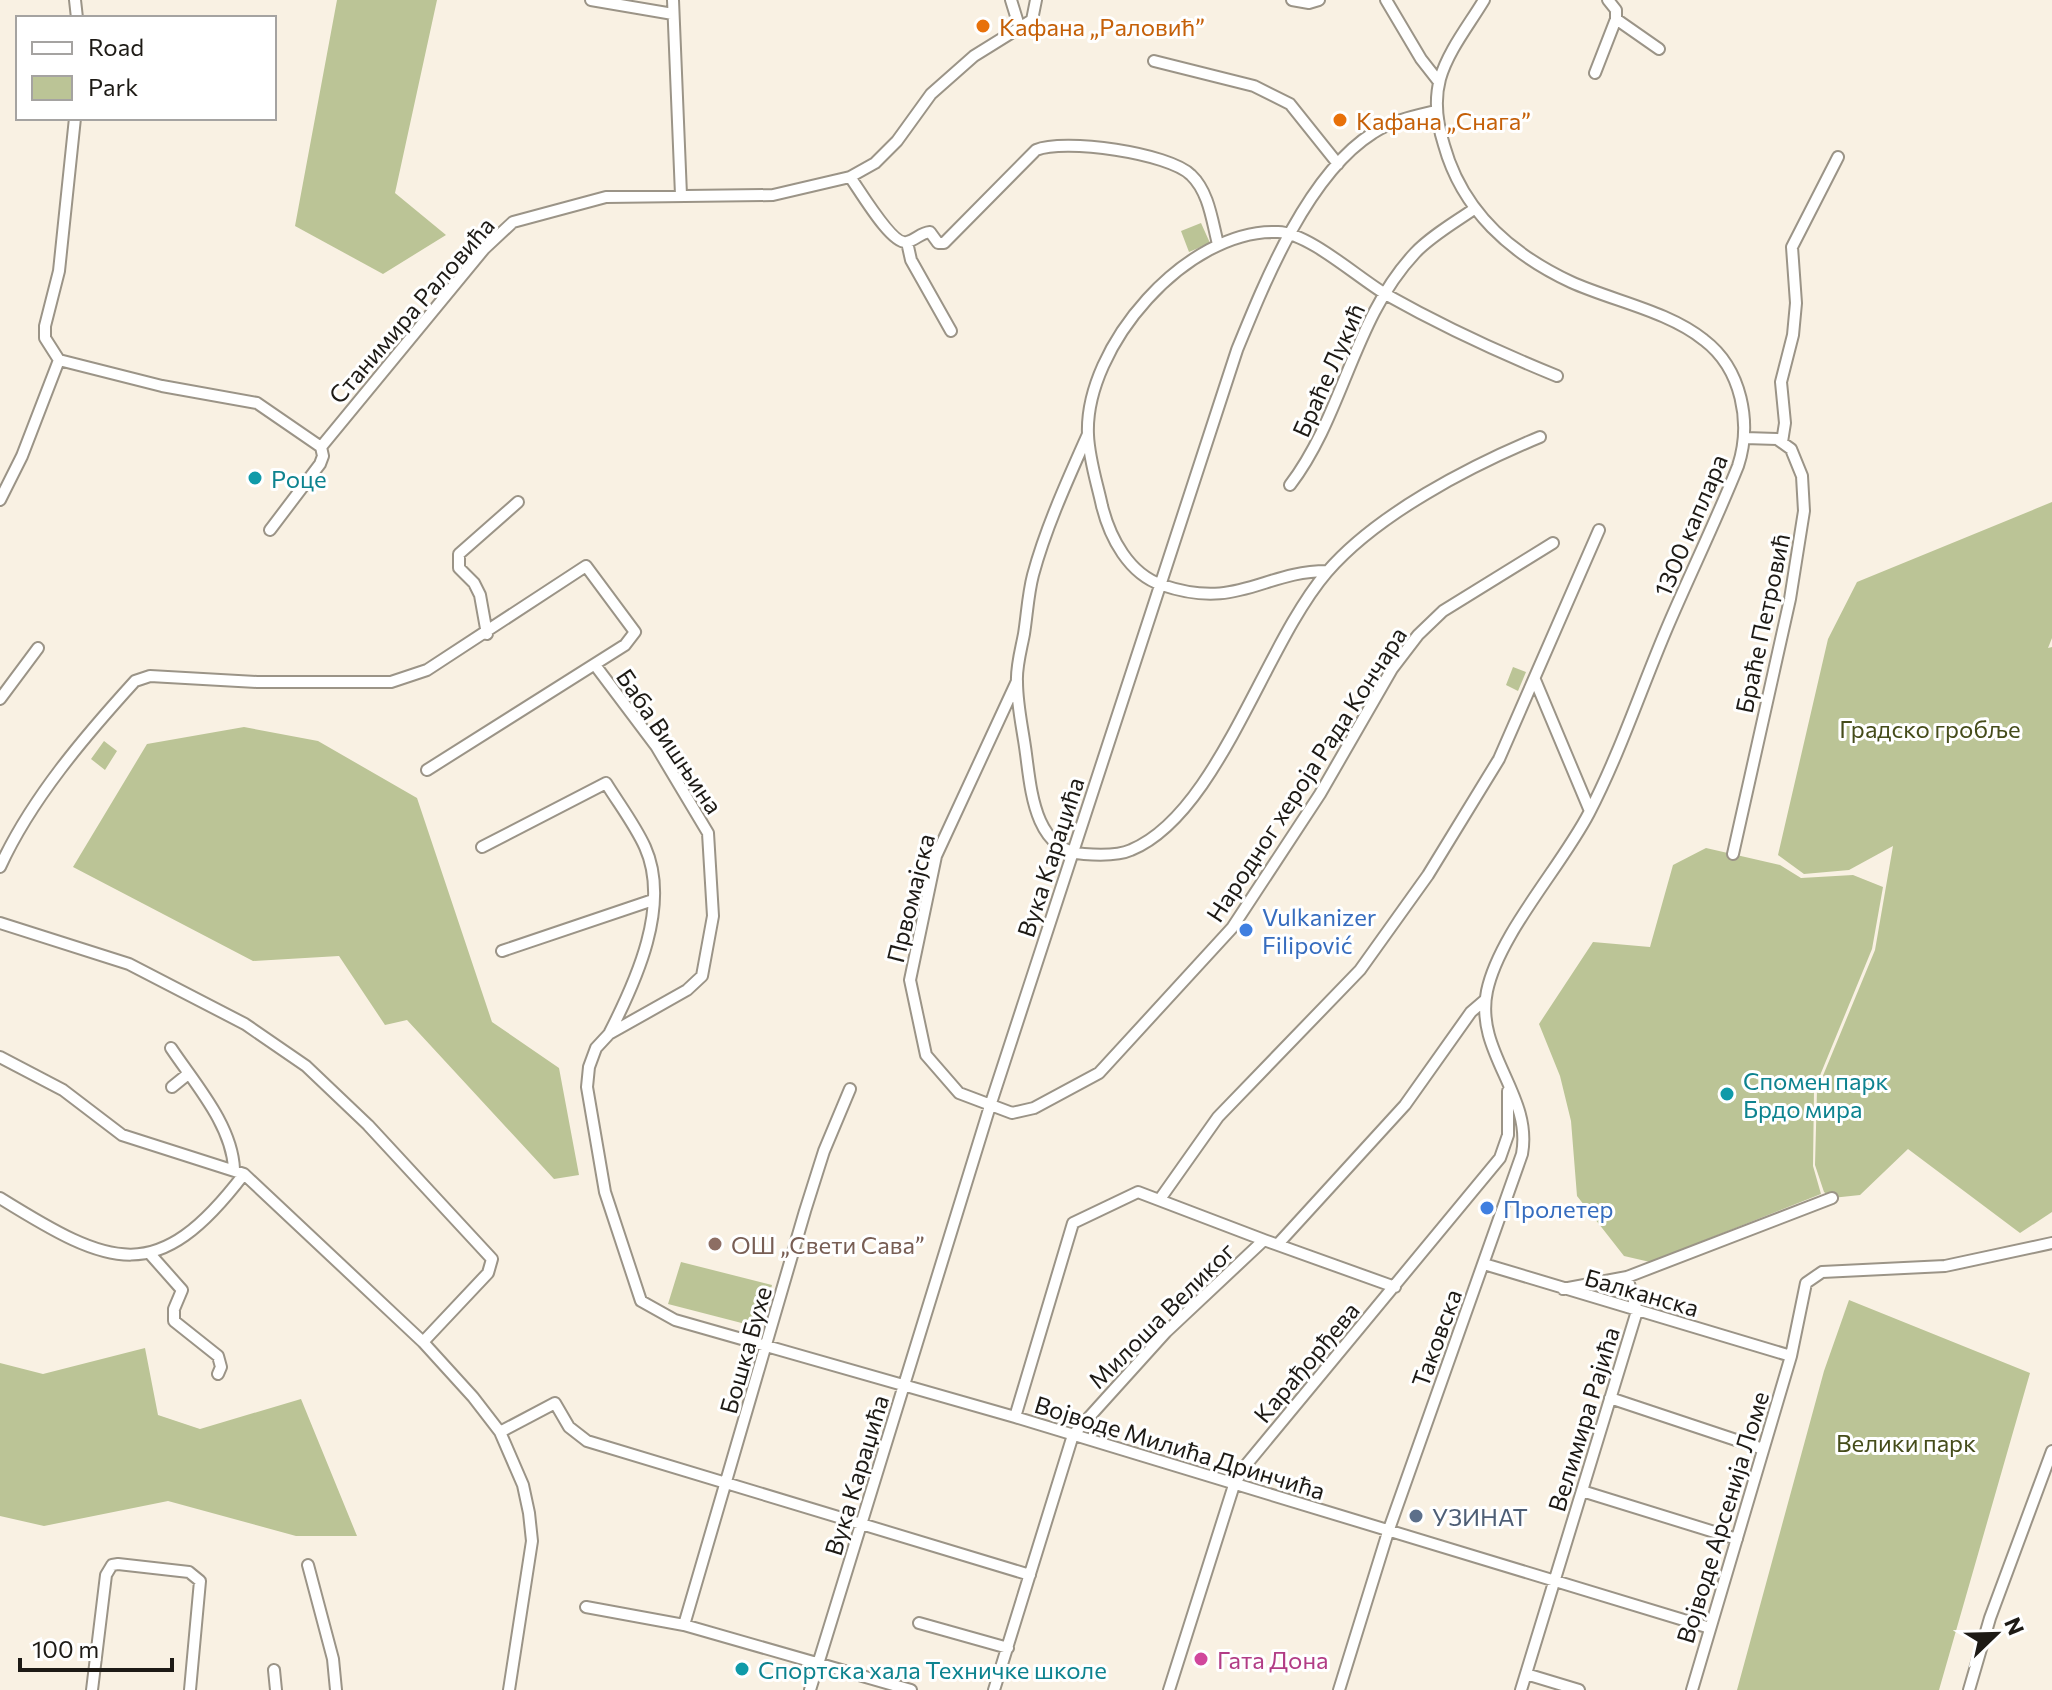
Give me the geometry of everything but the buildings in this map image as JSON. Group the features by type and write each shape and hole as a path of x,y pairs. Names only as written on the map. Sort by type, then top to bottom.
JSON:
{"street":[{"path":"591,0 673,14"},
{"path":"673,0 681,195"},
{"path":"1011,0 1019,26"},
{"name":"Станимира Раловића","path":"270,530 320,464 323,456 321,447 484,249 513,222 606,197 773,195 850,177 875,163 897,141 931,94 974,56 1032,20 1036,0"},
{"path":"1293,0 1309,3 1319,0"},
{"path":"1386,0 1421,59 1439,82"},
{"name":"1300 каплара","path":"1484,0 1455,47 1439,82 1436,111 1452,171 1474,209 1504,239 1544,268 1684,327 1709,343 1724,360 1735,381 1743,410 1745,438 1734,477 1590,811 1500,957 1485,1000"},
{"path":"1595,73 1616,19 1616,10 1608,0"},
{"path":"1616,19 1659,49"},
{"path":"1154,61 1254,86 1290,104 1338,164"},
{"name":"Вука Караџића","path":"810,1690 990,1106 1220,395 1251,315 1292,233 1319,187 1338,164 1376,131 1436,111"},
{"path":"75,120 59,271 45,326 45,338 59,360 162,386 257,403 321,447"},
{"path":"850,177 890,234 907,242 930,232 938,243 944,243 1036,150 1050,144 1107,149 1182,167 1204,191 1218,244"},
{"path":"1745,438 1782,442 1785,423 1781,382 1793,335 1795,312 1792,247 1838,157"},
{"name":"Браће Лукић","path":"1290,485 1312,456 1363,333 1385,294 1417,251 1474,209"},
{"path":"1540,437 1504,452 1426,495 1376,529 1327,571 1284,634 1202,787 1160,832 1130,851 1072,853 1056,843 1032,802 1017,681 1033,575 1088,434 1091,408 1121,331 1169,275 1218,244 1249,234 1292,233 1385,294 1477,343 1557,376"},
{"path":"907,242 911,260 951,331"},
{"path":"0,500 22,456 59,360"},
{"path":"1088,434 1112,537 1133,566 1159,584 1201,595 1235,594 1311,571 1327,571"},
{"name":"Браће Петровић","path":"1733,854 1803,534 1802,476 1794,453 1782,442"},
{"path":"487,634 480,595 474,583 459,568 459,554 518,502"},
{"path":"1160,1199 1218,1117 1360,970 1428,875 1499,759 1599,530"},
{"name":"Народног хероја Рада Кончара","path":"990,1106 1012,1113 1034,1108 1099,1073 1232,928 1320,794 1392,669 1418,635 1465,596 1553,543"},
{"path":"0,867 18,831 51,785 135,681 150,676 257,682 391,682 427,670 487,634 586,566 635,632 625,645 427,770"},
{"path":"0,699 38,648"},
{"name":"Баба Вишњина","path":"595,665 656,746 708,833 713,916 707,961 696,984 609,1034"},
{"path":"1535,680 1590,811"},
{"name":"Првомајска","path":"990,1106 959,1093 926,1055 910,980 936,856 1017,681"},
{"path":"482,847 606,783 646,849 653,900 646,940 630,993 609,1034"},
{"path":"502,951 653,900"},
{"path":"0,923 129,964 232,1017 306,1066 368,1125 492,1259 488,1273 423,1342"},
{"path":"1278,1244 1405,1105 1471,1012 1485,1000"},
{"name":"Таковска","path":"1339,1690 1388,1532 1524,1144 1522,1118 1486,1031 1485,1000"},
{"name":"Војводе Милића Дринчића","path":"609,1034 596,1048 587,1087 605,1192 641,1301 675,1320 768,1345 904,1388 1015,1417 1710,1628"},
{"path":"171,1048 224,1132 239,1172"},
{"path":"0,1057 63,1090 122,1135 142,1144 239,1172 423,1342 500,1432 523,1485 532,1541 509,1690"},
{"path":"172,1087 188,1074"},
{"name":"Карађорђева","path":"1169,1690 1234,1485 1246,1465 1500,1158 1508,1135 1508,1085"},
{"name":"Бошка Бухе","path":"684,1625 824,1151 850,1089"},
{"path":"0,1198 81,1243 130,1256 151,1255 194,1232 239,1172"},
{"path":"1015,1417 1073,1223 1138,1192 1264,1240"},
{"path":"1561,1290 1627,1277 1832,1198"},
{"name":"Милоша Великог","path":"994,1690 1073,1435 1166,1332 1264,1240 1395,1287"},
{"name":"Војводе Арсенија Ломе","path":"1692,1690 1791,1356 1806,1283 1822,1272 1945,1266 2052,1243"},
{"path":"151,1255 182,1290 174,1309 174,1321 218,1356 221,1367 218,1374"},
{"name":"Балканска","path":"1484,1264 1561,1290 1791,1356"},
{"name":"Велимира Рајића","path":"1521,1690 1637,1311 1627,1277"},
{"path":"1610,1398 1763,1449"},
{"path":"500,1432 555,1403 569,1427 587,1441 1030,1575"},
{"path":"1969,1690 1990,1618 2052,1451"},
{"path":"1582,1491 1737,1539"},
{"path":"92,1690 106,1575 112,1565 118,1564 194,1573 200,1581 190,1690"},
{"path":"308,1565 333,1659 336,1690"},
{"path":"586,1607 684,1625 911,1690"},
{"path":"919,1623 1008,1648"},
{"path":"274,1670 276,1690"},
{"path":"1526,1674 1579,1690"}],"green space":[{"path":"337,0 437,0 395,193 446,235 383,274 295,226"},
{"path":"1201,223 1210,243 1189,252 1181,231"},
{"name":"Градско гробље","path":"2052,502 2052,638 2048,648 2052,647 2052,1212 2020,1233 1908,1149 1860,1195 1832,1198 1824,1192 1815,1165 1817,1090 1875,950 1893,846 1849,870 1804,874 1778,855 1828,639 1857,582"},
{"path":"1513,667 1526,672 1518,691 1506,685"},
{"path":"244,727 318,741 417,798 492,1022 559,1068 579,1175 554,1179 407,1020 385,1025 339,956 253,961 73,867 147,744"},
{"path":"104,741 117,751 105,770 91,759"},
{"name":"Спомен парк Брдо мира","path":"1706,848 1780,865 1801,878 1853,875 1883,887 1872,949 1814,1090 1813,1166 1821,1194 1650,1262 1624,1256 1577,1196 1571,1121 1560,1076 1539,1024 1593,942 1650,947 1673,865"},
{"path":"681,1262 772,1285 761,1328 668,1304"},
{"name":"Велики парк","path":"1849,1300 2030,1373 1939,1690 1737,1690 1824,1371"},
{"path":"145,1348 158,1415 200,1429 301,1399 357,1536 296,1536 168,1501 44,1526 0,1516 0,1363 43,1374"}],"place":[{"name":"Кафана „Раловић”","path":"983,26"},
{"name":"Кафана „Снага”","path":"1340,120"},
{"name":"Роце","path":"255,478"},
{"name":"Vulkanizer Filipović","path":"1246,930"},
{"name":"Спомен парк Брдо мира","path":"1727,1094"},
{"name":"Пролетер","path":"1487,1208"},
{"name":"ОШ „Свети Сава”","path":"715,1244"},
{"name":"УЗИНАТ","path":"1416,1516"},
{"name":"Гата Дона","path":"1201,1659"},
{"name":"Спортска хала Техничке школе","path":"742,1669"}]}
